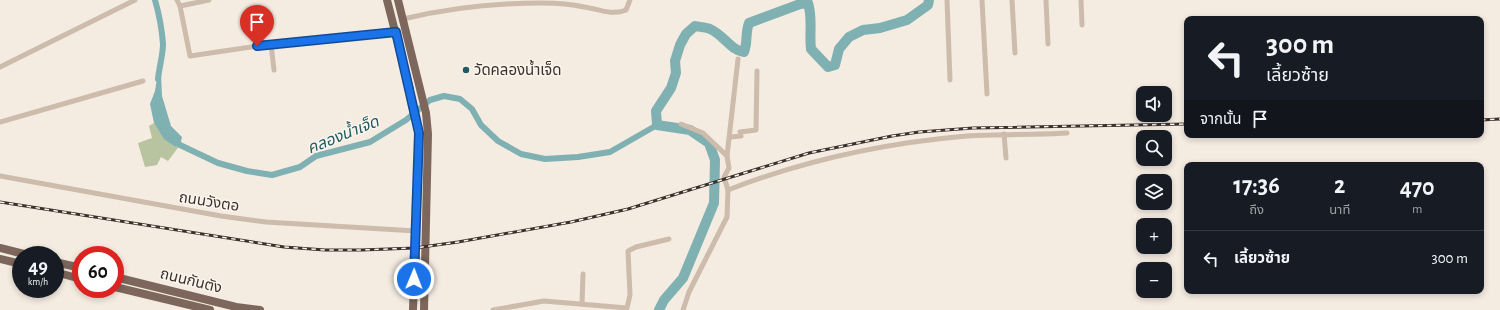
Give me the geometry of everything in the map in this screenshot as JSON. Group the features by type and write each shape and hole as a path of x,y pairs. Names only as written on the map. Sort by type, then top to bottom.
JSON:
{"main road":[{"path":"387,0 410,90 410,96 419,133 414,310"},
{"path":"398,0 426,113 428,134 424,310"},
{"path":"0,248 12,251"},
{"path":"0,259 12,262"},
{"name":"ถนนกันตัง","path":"124,279 236,309 260,310"},
{"path":"136,292 138,283"},
{"name":"ถนนกันตัง","path":"124,289 210,310"}],"street":[{"path":"0,67 135,0"},
{"path":"177,0 180,6 190,56 271,44 396,32"},
{"path":"180,6 209,0"},
{"path":"583,0 583,6"},
{"path":"403,19 490,2 544,3 583,6 612,13 626,10 630,0"},
{"path":"947,0 950,80"},
{"path":"982,0 987,94"},
{"path":"1012,0 1015,53"},
{"path":"1046,0 1048,44"},
{"path":"1081,0 1082,25"},
{"path":"271,44 274,70"},
{"path":"683,310 690,292 726,217 728,190 724,177 729,168 727,156 738,59"},
{"path":"730,137 741,136 740,132 756,130 757,71"},
{"path":"0,122 143,81"},
{"path":"681,124 703,132 727,156"},
{"path":"728,190 793,167 860,150 936,139 1004,134 1067,133"},
{"path":"1004,134 1006,158"},
{"name":"ถนนวังตอ","path":"0,176 266,222 416,231"},
{"path":"493,310 544,301 626,308 630,296 628,251 636,247 669,239"},
{"path":"582,304 583,274"}],"green space":[{"path":"154,123 165,139 175,147 180,145 168,161 161,157 157,165 145,167 138,143 152,138 149,126"}],"water":[{"path":"158,72 161,74 162,96 171,126 182,137 180,145 175,147 164,139 154,123 150,104 155,91"}],"waterway":[{"name":"คลองน้ำเจ็ด","path":"155,0 163,44 158,79"},
{"path":"659,310 664,300 683,278 714,203 715,160 709,143 690,130 657,125 656,111 671,88 676,73 675,61 680,45 686,34 695,26 708,28 739,51 744,52 749,23 800,4 808,3 810,14 811,49 828,67 835,65 839,49 849,37 863,30 880,28 907,20 928,5 929,0"},
{"name":"คลองน้ำเจ็ด","path":"175,139 180,145 218,163 247,171 272,175 300,167 316,156 370,142 406,120 430,100 444,96 460,99 472,109 481,125 498,141 521,154 545,159 578,157 610,152 657,125"}],"railway":[{"path":"1484,120 1500,119"},
{"path":"0,202 284,247 325,250 415,248 571,222 628,209 809,153 892,136 919,132 973,128 1184,124"}],"place":[{"name":"วัดคลองน้ำเจ็ด","path":"466,70"}],"route":[{"path":"257,46 396,32 419,133 414,279"}]}
